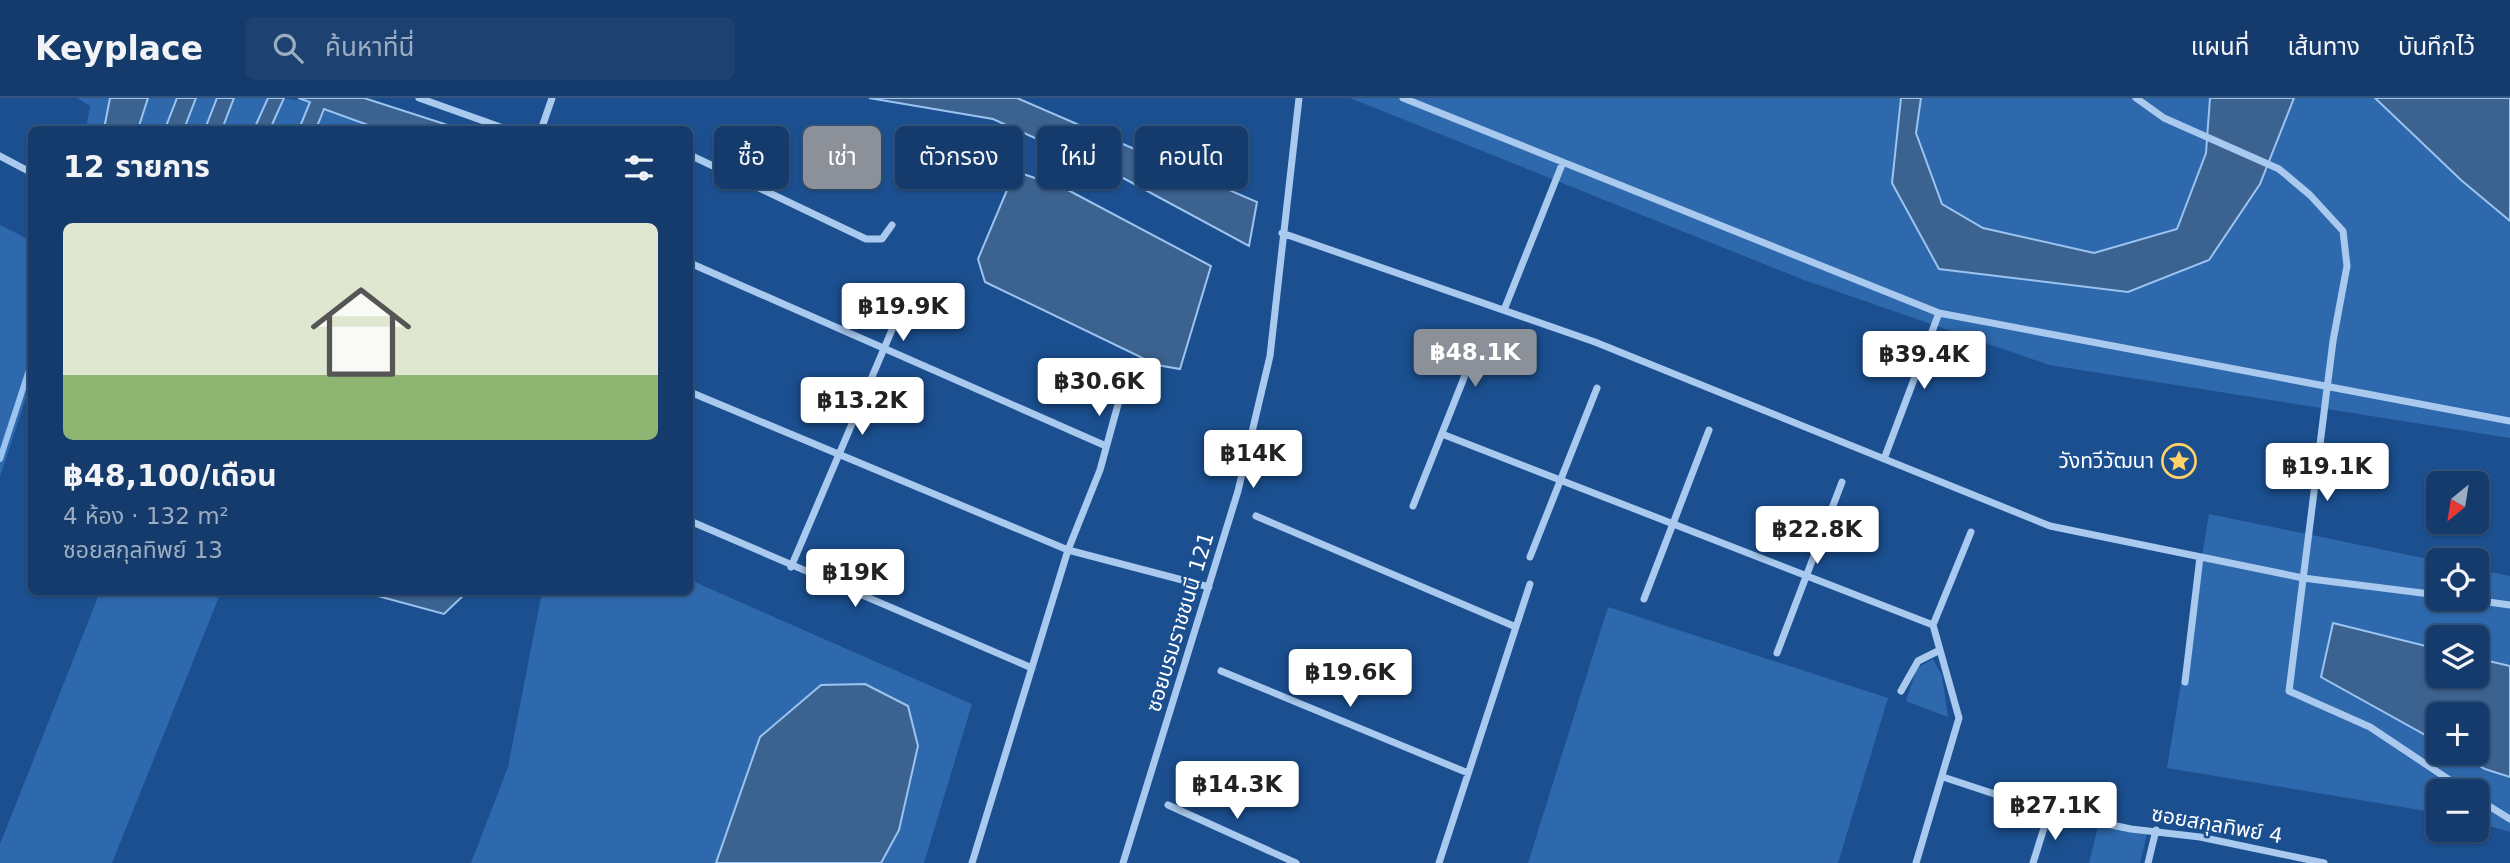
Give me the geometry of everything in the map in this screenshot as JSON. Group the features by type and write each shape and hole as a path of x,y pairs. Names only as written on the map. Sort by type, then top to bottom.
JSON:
{"street":[{"path":"419,98 498,126"},
{"path":"542,126 552,98"},
{"name":"ซอยบรมราชชนนี 121","path":"1124,863 1238,491 1270,356 1299,98"},
{"path":"1403,98 1939,313 2510,421"},
{"path":"2136,98 2165,118 2279,169 2310,195 2343,231 2347,266 2327,385 2290,691 2370,727 2448,779"},
{"path":"0,156 28,171"},
{"path":"693,156 866,239 882,239 892,225"},
{"path":"1504,310 1563,162"},
{"path":"1282,233 1594,342 2050,526 2304,578 2426,594"},
{"path":"693,264 1106,446"},
{"path":"791,566 906,297"},
{"path":"1884,459 1939,313"},
{"path":"1413,506 1481,335"},
{"path":"1530,557 1597,388"},
{"path":"693,394 1068,550 1209,587"},
{"path":"972,863 1068,550 1106,446 1120,397"},
{"path":"1644,599 1709,430"},
{"path":"1442,434 1933,625"},
{"path":"1777,653 1842,482"},
{"path":"1256,516 1516,627"},
{"path":"693,522 1032,668"},
{"path":"1916,863 1959,718 1933,625 1971,532"},
{"path":"2185,682 2200,556"},
{"path":"1439,863 1531,584"},
{"path":"2489,602 2510,605"},
{"path":"1901,691 1918,661 1940,650"},
{"path":"1221,671 1468,773"},
{"name":"ซอยสกุลทิพย์ 4","path":"1943,778 2049,812 2324,863"},
{"path":"1168,806 1296,863"},
{"path":"2489,806 2510,819"},
{"path":"2033,863 2049,812"},
{"path":"2148,863 2156,830"}],"shaded area":[{"path":"77,98 110,98 105,126 87,126 90,106"},
{"path":"110,98 148,98 139,126 105,126"},
{"path":"148,98 177,98 166,126 139,126"},
{"path":"177,98 196,98 185,126 166,126"},
{"path":"196,98 217,98 206,126 186,126"},
{"path":"217,98 234,98 223,126 206,126"},
{"path":"234,98 268,98 255,126 224,126"},
{"path":"268,98 284,98 271,126 255,126"},
{"path":"284,98 310,102 300,126 272,126"},
{"path":"298,98 364,98 451,126 371,126 324,109 317,126 300,126 310,102"},
{"path":"869,98 1017,98 1082,126 1037,126 1037,139 1023,133 1023,126 1008,126 993,119"},
{"path":"1350,98 2510,98 2510,438 2049,365 1804,280"},
{"path":"1901,98 1921,98 1916,133 1942,204 1983,228 2094,253 2177,229 2206,153 2210,98 2294,98 2260,184 2209,260 2128,292 1939,269 1892,183"},
{"path":"2375,98 2510,98 2510,221 2461,180"},
{"path":"323,109 371,126 317,126"},
{"path":"1121,143 1135,149 1135,184 1121,177"},
{"path":"1023,174 1037,179 1037,189 1066,189 1211,266 1180,369 1157,365 985,282 978,259 1007,189 1023,189"},
{"path":"1144,189 1227,189 1257,202 1249,246"},
{"path":"0,225 28,239 28,391 0,477"},
{"path":"2209,514 2426,559 2426,611 2489,611 2489,572 2510,576 2510,832 2489,826 2489,779 2426,779 2426,811 2167,768"},
{"path":"693,581 972,704 924,863 471,863 508,767 541,595 693,595"},
{"path":"99,595 220,595 112,863 0,863 0,844"},
{"path":"374,595 464,595 444,614"},
{"path":"1608,607 1888,698 1838,863 1528,863"},
{"path":"2333,623 2426,646 2426,688 2489,688 2489,661 2510,666 2510,777 2478,765 2489,765 2489,702 2426,702 2426,735 2321,677"},
{"path":"1933,659 1942,676 1948,717 1906,701 1917,668"},
{"path":"865,684 908,706 918,746 899,830 881,863 716,863 760,737 821,685"},
{"path":"2098,826 2147,834 2140,863 2089,863"}],"waterway":[{"path":"0,459 28,373"}],"place":[{"name":"วังทวีวัฒนา","path":"2179,461"}]}
